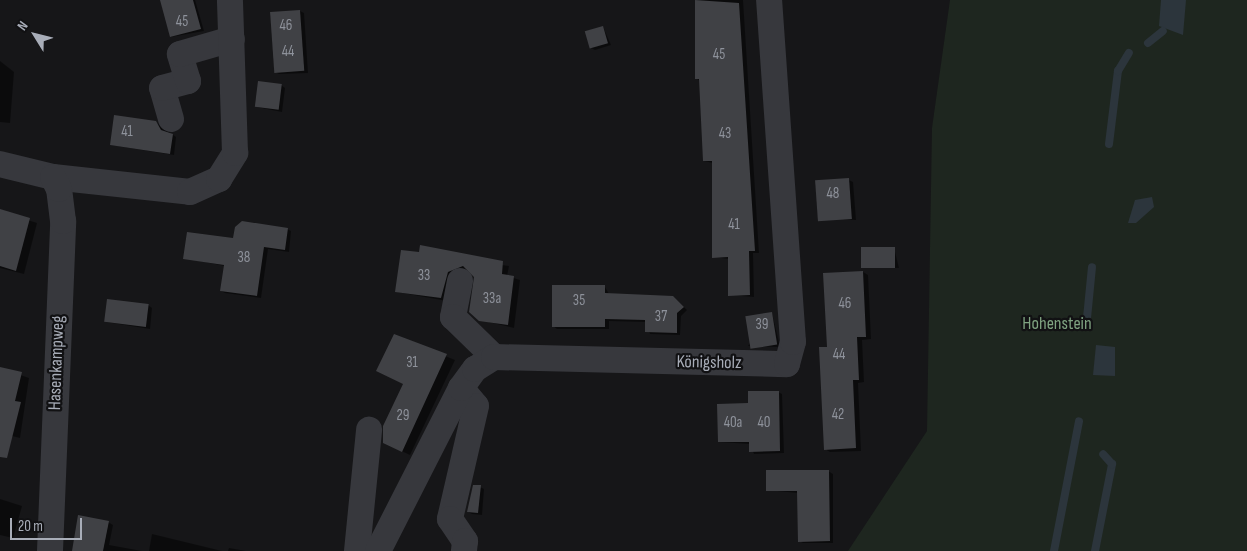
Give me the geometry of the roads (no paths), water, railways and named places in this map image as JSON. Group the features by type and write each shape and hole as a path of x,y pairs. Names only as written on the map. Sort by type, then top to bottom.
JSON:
{"street":[{"path":"0,164 53,177 190,192 218,179 235,153 230,0"},
{"name":"Königsholz","path":"494,357 788,364 793,342 769,0"},
{"path":"171,119 162,88 188,80 180,54 232,39"},
{"name":"Hasenkampweg","path":"50,551 63,220 59,189 53,177"},
{"path":"378,551 461,388 475,369 494,357 453,318 460,281"},
{"path":"461,388 476,406 450,519 465,541 464,551"},
{"path":"358,551 369,430"}],"waterway":[{"path":"1148,43 1163,31"},
{"path":"1109,144 1118,71 1129,53"},
{"path":"1087,318 1092,267"},
{"path":"1054,551 1079,421"},
{"path":"1095,551 1112,464 1103,454"}],"park label":[{"name":"Hohenstein","path":"1057,324"}]}
